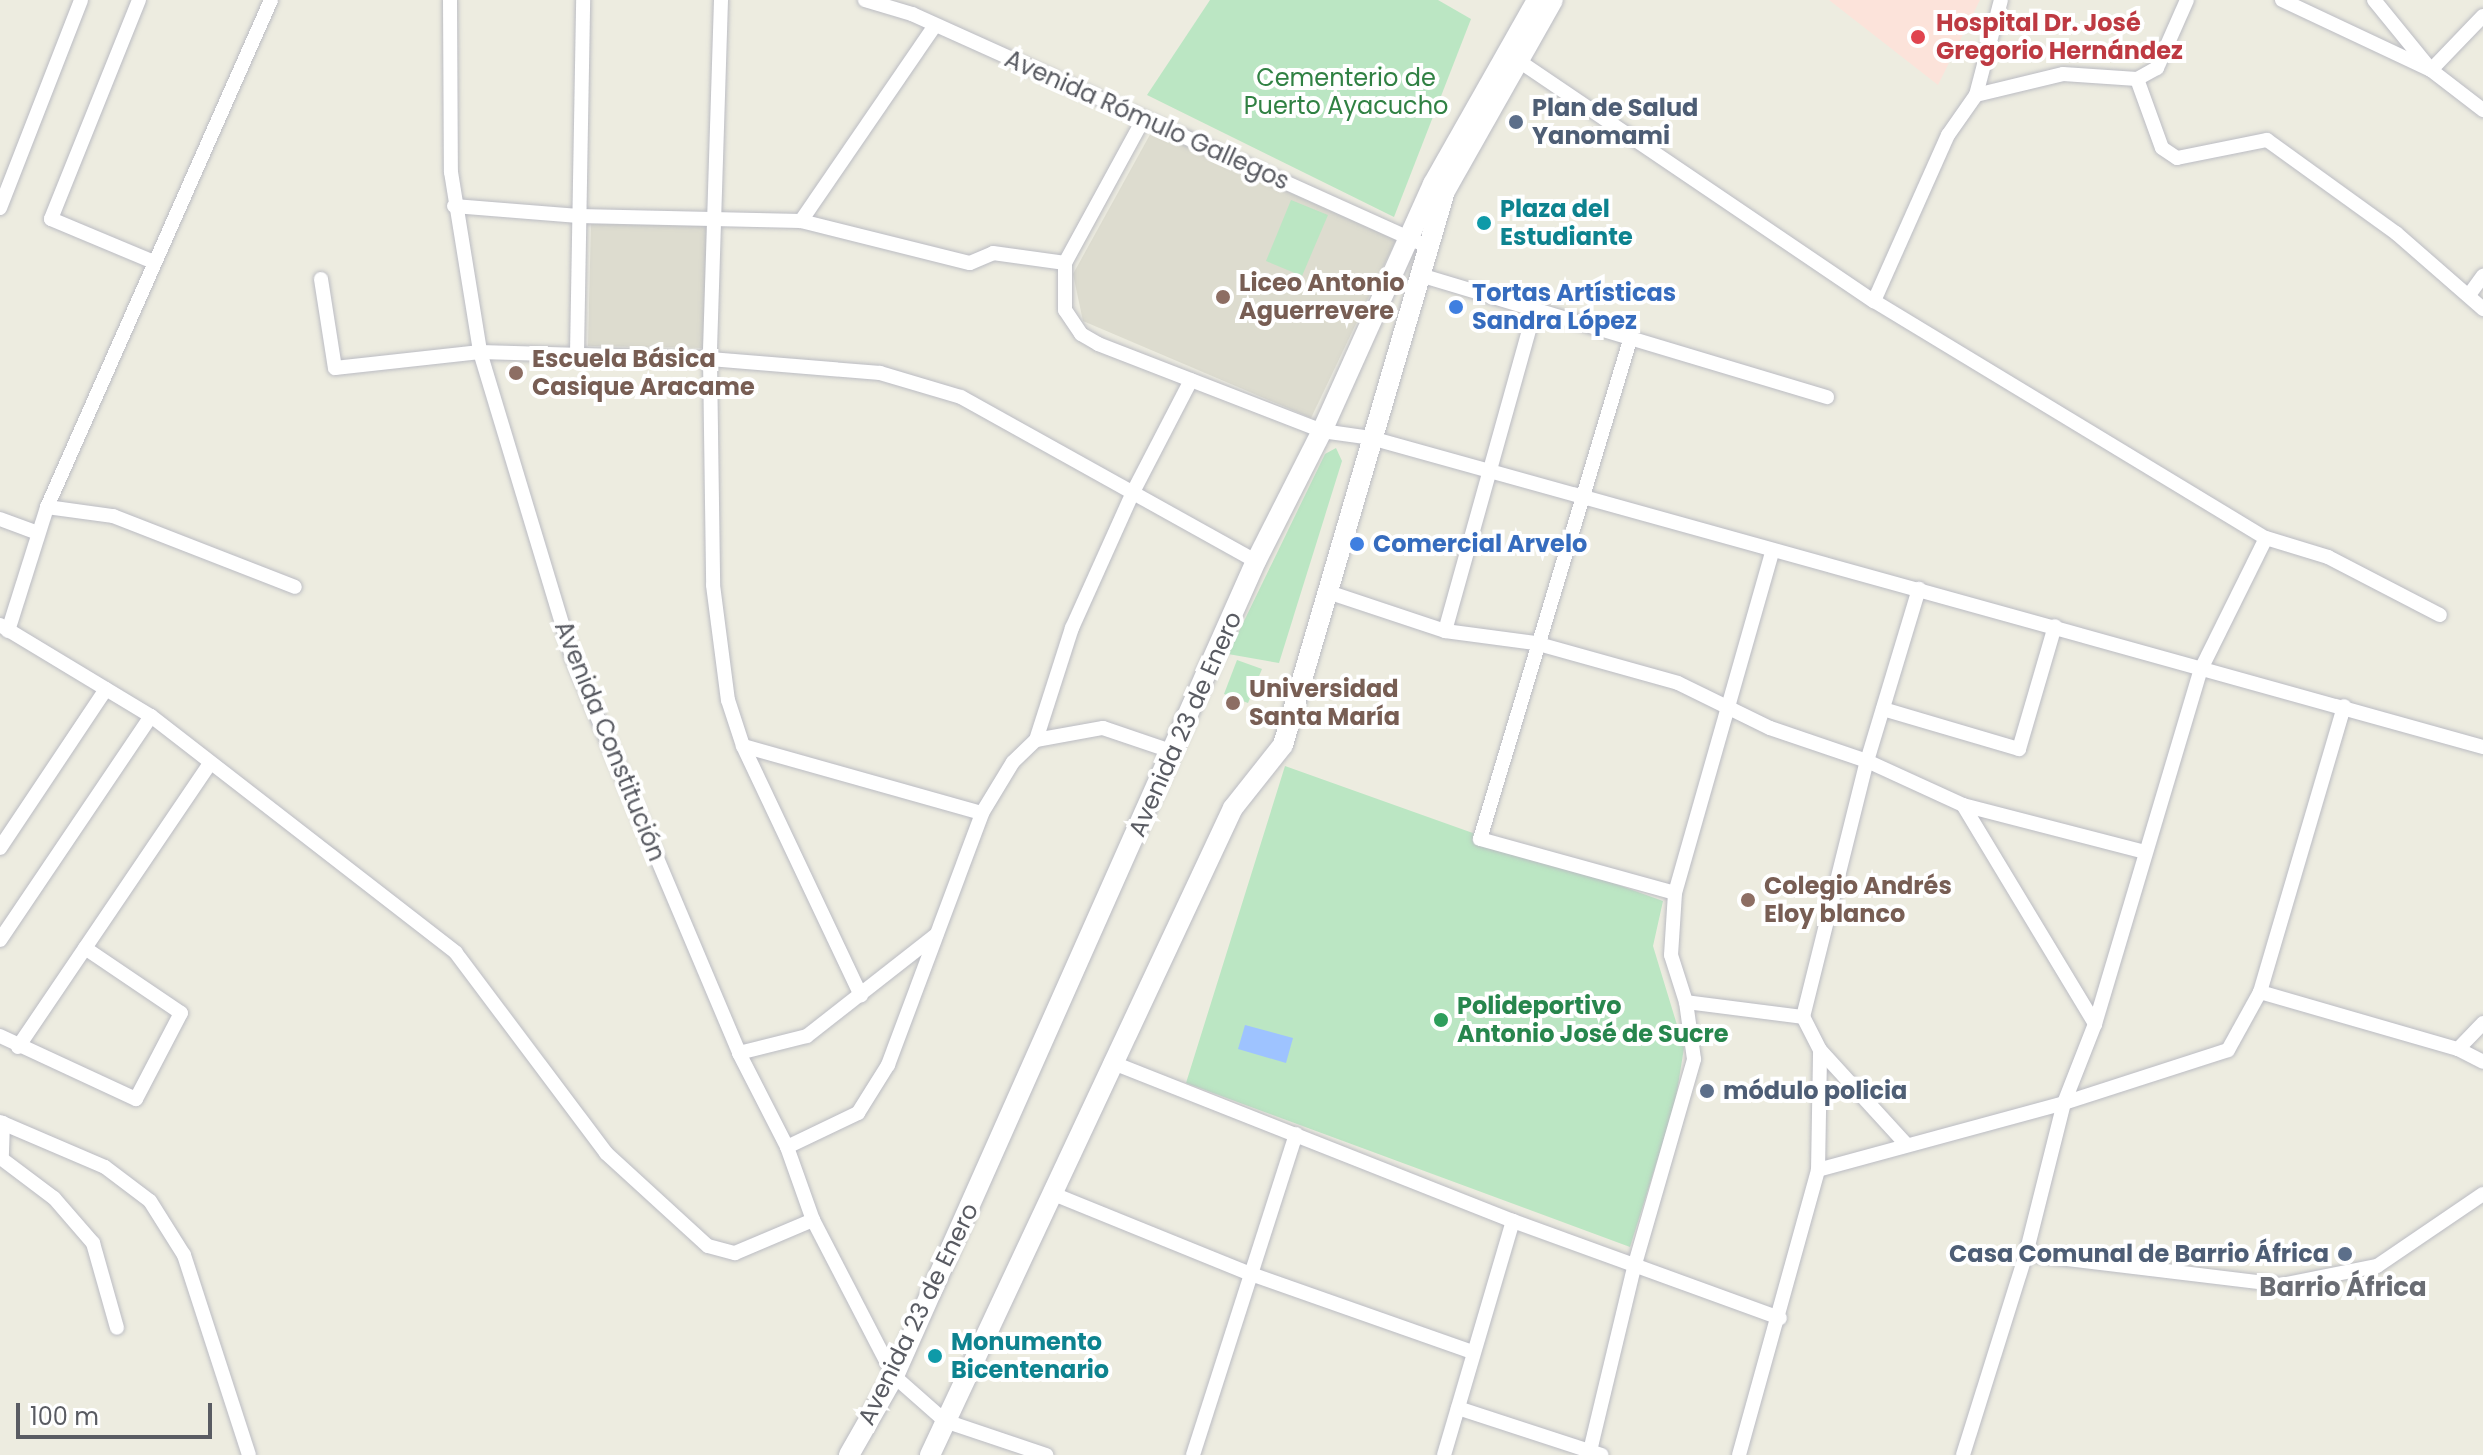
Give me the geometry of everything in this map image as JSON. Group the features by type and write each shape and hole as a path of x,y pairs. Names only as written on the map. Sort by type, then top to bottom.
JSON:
{"main road":[{"name":"Avenida 23 de Enero","path":"849,1455 894,1376 1174,752 1256,561 1445,191 1537,0"},
{"name":"Avenida 23 de Enero","path":"1512,56 1553,0"},
{"name":"Avenida 23 de Enero","path":"930,1455 1111,1062 1233,808 1283,745 1420,275 1418,242"}],"street":[{"path":"0,208 81,0"},
{"path":"271,0 47,507 4,628 151,716 208,766 456,953 606,1153 708,1246 735,1253 813,1220"},
{"name":"Avenida Constitución","path":"450,0 454,206 480,352 572,657 739,1053 787,1147 813,1220 894,1376 945,1421"},
{"path":"577,353 583,0"},
{"path":"721,0 710,359 713,585 728,700 743,746 861,996"},
{"name":"Avenida Rómulo Gallegos","path":"865,0 911,7 935,25 1418,242"},
{"path":"1874,301 1948,135 1976,95 2001,0"},
{"path":"1976,95 2063,74 2137,79 2157,68 2187,0"},
{"path":"2282,0 2431,70 2483,110"},
{"path":"2374,0 2431,70"},
{"path":"136,1 51,219 154,262"},
{"path":"2431,70 2483,16"},
{"path":"801,221 935,25"},
{"path":"1512,56 1874,301 2266,538 2328,557 2440,615"},
{"path":"2137,79 2162,148 2177,158 2267,140 2396,233 2483,309"},
{"path":"1144,118 1065,263 1065,310 1081,334 1322,431 1371,438 1487,474 1772,553 2055,626 2200,671 2344,706 2483,747"},
{"path":"454,206 579,216 801,221 970,263 993,253 1065,263"},
{"path":"1420,275 1827,397"},
{"path":"2469,295 2483,276"},
{"path":"321,279 335,368 480,352 710,359 880,373 934,388 974,404 1256,561"},
{"path":"1445,631 1535,309"},
{"path":"1630,340 1535,643 1480,839 1675,893"},
{"path":"787,1147 858,1113 888,1065 993,788 1036,740 1072,628 1133,492 1191,380"},
{"path":"47,507 113,516 295,587"},
{"path":"0,519 38,533"},
{"path":"1963,1455 2026,1254 2064,1103 2095,1024 2200,671 2266,538"},
{"path":"1458,1408 1594,1454 1635,1264 1694,1059 1686,1002 1671,955 1675,893 1725,708 1772,553"},
{"path":"1905,1143 1820,1050 1803,1017 1867,761 1919,589"},
{"path":"1328,592 1445,631 1535,643 1678,683 1725,708 1867,761 1963,805 2145,852"},
{"path":"1883,709 2019,749 2055,626"},
{"path":"0,848 106,689"},
{"path":"1818,1170 1905,1143 2064,1103 2228,1050 2260,992 2344,706"},
{"path":"0,940 151,716"},
{"path":"1036,740 1103,728 1174,752"},
{"path":"743,746 982,813"},
{"path":"18,1047 208,766"},
{"path":"1963,805 2095,1024"},
{"path":"739,1053 807,1036 936,935"},
{"path":"0,1036 18,1047 136,1099 181,1013 85,948"},
{"path":"2260,992 2458,1049 2483,1062"},
{"path":"1686,1002 1803,1017"},
{"path":"2458,1049 2483,1023"},
{"path":"1739,1455 1780,1318 1818,1170 1820,1050"},
{"path":"1111,1062 1513,1221 1780,1318"},
{"path":"117,1328 93,1243 54,1198 2,1159 1,1123 105,1167 150,1201 184,1255 249,1455"},
{"path":"1193,1455 1248,1273 1296,1134"},
{"path":"1051,1193 1248,1273 1472,1352"},
{"path":"2026,1254 2281,1285 2377,1266 2483,1194"},
{"path":"1444,1455 1513,1221"},
{"path":"945,1421 1046,1455"}],"shaded area":[{"name":"Hospital Dr. José Gregorio Hernández","path":"1829,0 1980,0 1938,85"},
{"name":"Liceo Antonio Aguerrevere","path":"1152,131 1396,240 1311,418 1083,321 1073,274"},
{"path":"591,224 707,226 704,348 588,346"}],"green space":[{"name":"Cementerio de Puerto Ayacucho","path":"1210,0 1438,0 1471,19 1394,217 1147,95"},
{"path":"1291,200 1328,215 1302,276 1266,261"},
{"path":"1336,448 1342,461 1279,663 1228,654 1325,454"},
{"path":"1237,660 1262,669 1248,703 1224,694"},
{"name":"Polideportivo Antonio José de Sucre","path":"1285,766 1663,901 1653,946 1684,1048 1675,1104 1630,1247 1186,1083"}],"water":[{"path":"1245,1025 1293,1038 1286,1063 1238,1049"}],"place":[{"name":"Hospital Dr. José Gregorio Hernández","path":"1918,37"},
{"name":"Plan de Salud Yanomami","path":"1516,122"},
{"name":"Plaza del Estudiante","path":"1484,223"},
{"name":"Liceo Antonio Aguerrevere","path":"1223,297"},
{"name":"Tortas Artísticas Sandra López","path":"1456,307"},
{"name":"Escuela Básica Casique Aracame","path":"516,373"},
{"name":"Comercial Arvelo","path":"1357,544"},
{"name":"Universidad Santa María","path":"1233,703"},
{"name":"Colegio Andrés Eloy blanco","path":"1748,900"},
{"name":"Polideportivo Antonio José de Sucre","path":"1441,1020"},
{"name":"módulo policia","path":"1707,1091"},
{"name":"Casa Comunal de Barrio África","path":"2345,1254"},
{"name":"Monumento Bicentenario","path":"935,1356"}],"district":[{"name":"Barrio África","path":"2343,1288"}]}
